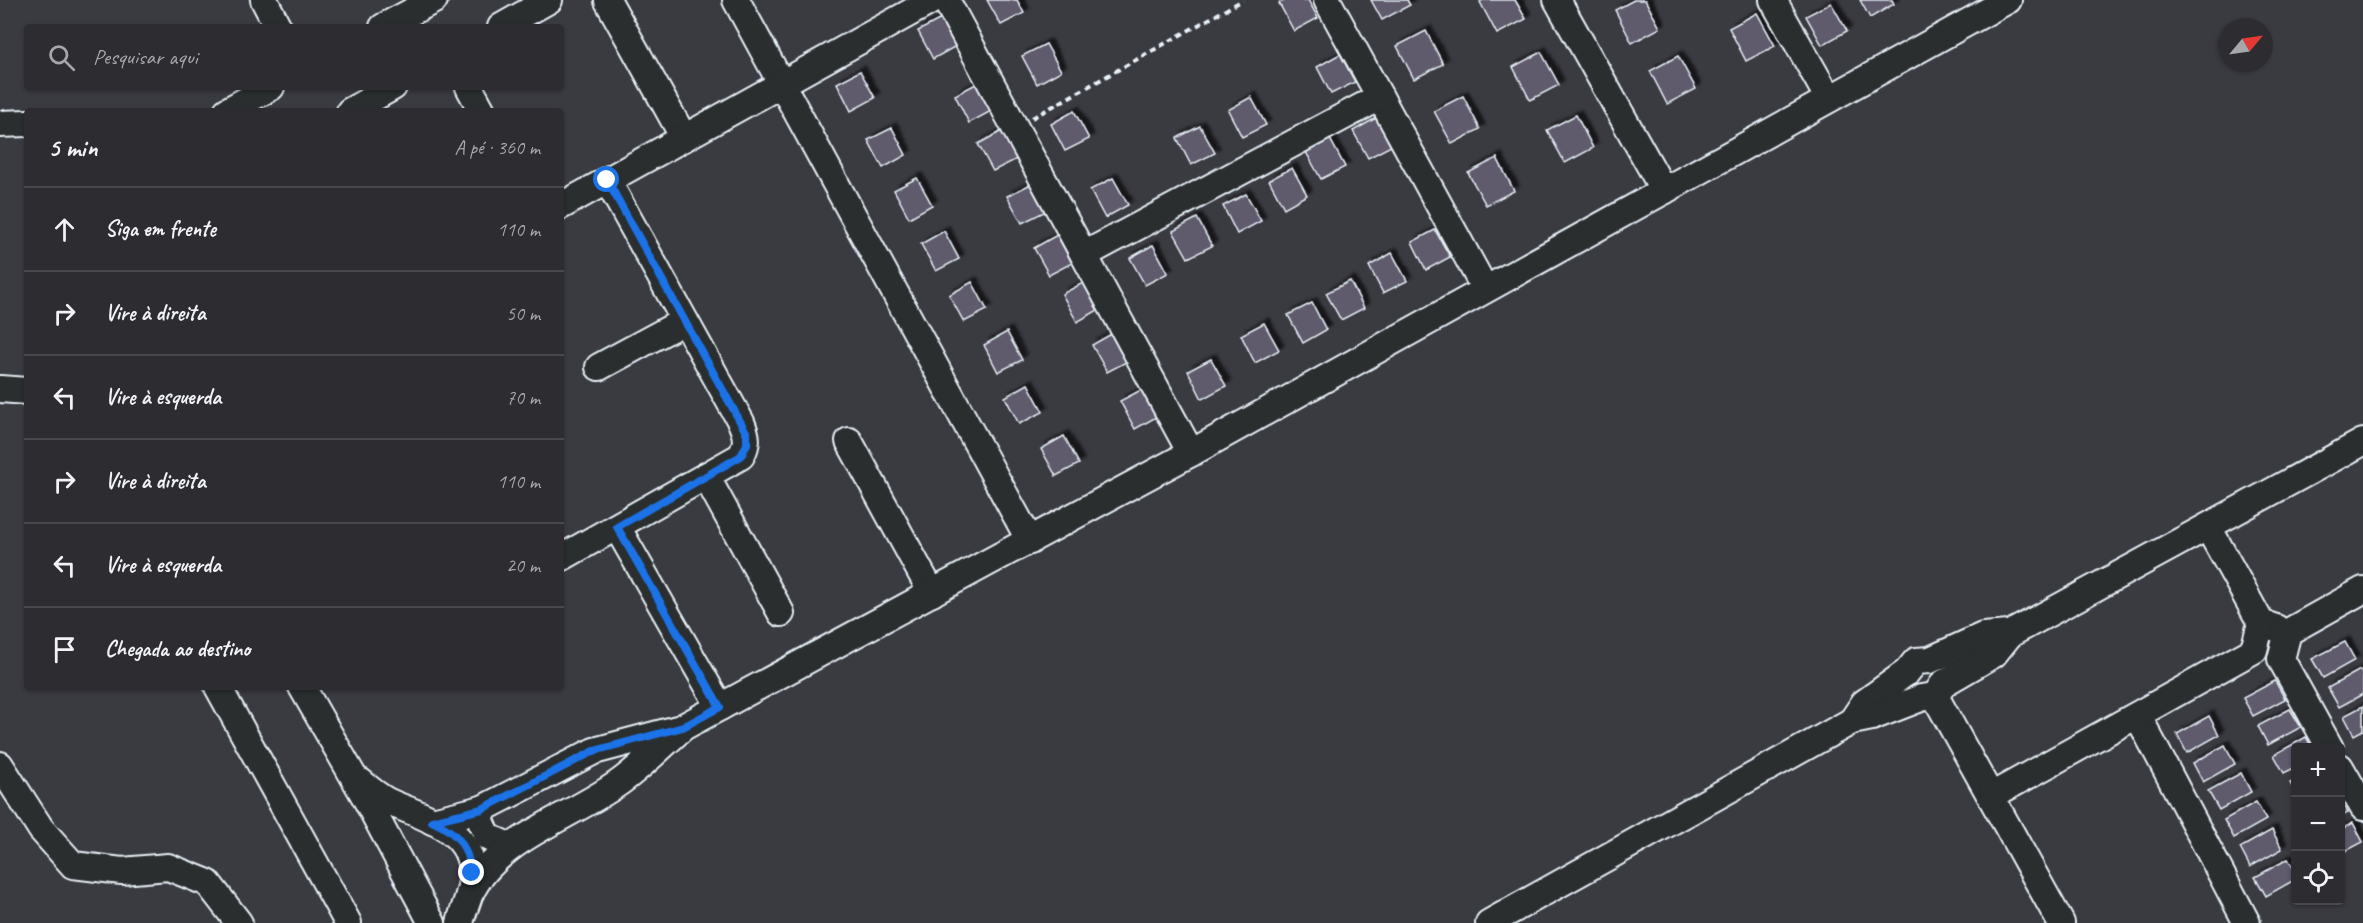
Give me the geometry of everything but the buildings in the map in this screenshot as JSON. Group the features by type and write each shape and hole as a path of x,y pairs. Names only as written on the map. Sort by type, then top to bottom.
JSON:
{"street":[{"path":"264,0 277,24"},
{"path":"389,24 434,0"},
{"path":"506,24 549,0"},
{"path":"736,0 1030,541"},
{"path":"564,204 933,0"},
{"path":"946,0 1191,453"},
{"path":"1327,0 1485,289"},
{"path":"1557,0 1664,191"},
{"path":"1773,0 1829,99"},
{"path":"470,893 486,868 511,847 623,780 683,727 1191,453 2008,0"},
{"path":"608,1 684,138"},
{"path":"232,108 266,90"},
{"path":"355,108 388,90"},
{"path":"471,90 480,108"},
{"path":"1084,255 1380,97"},
{"path":"0,124 24,123"},
{"path":"564,556 741,456 747,444 747,434 607,180"},
{"path":"599,367 684,321"},
{"path":"849,441 932,593"},
{"path":"1489,923 1852,721 1872,717 1933,692 1994,654 2010,634 2363,441"},
{"path":"706,476 781,613"},
{"path":"617,527 720,707"},
{"path":"2208,527 2261,622 2288,632"},
{"path":"2281,659 2288,632 2363,590"},
{"path":"1991,796 2254,650 2261,622"},
{"path":"1852,721 1864,704 1907,672 1916,662 1930,660 1983,636 2010,634"},
{"path":"2254,650 2281,659 2328,743"},
{"path":"1930,660 1942,669 1933,692"},
{"path":"1907,672 1907,685 1915,695 1933,692"},
{"path":"220,690 348,923"},
{"path":"304,690 352,773 432,923"},
{"path":"1933,692 2061,923"},
{"path":"2138,716 2247,923"},
{"path":"432,821 482,809 594,751 683,727"},
{"path":"603,748 613,755 623,780"},
{"path":"0,765 41,829 73,865 122,871 168,867 208,883 239,923"},
{"path":"352,773 385,800 448,828 460,839 468,853 472,873 470,893 460,923"},
{"path":"2345,776 2363,807"},
{"path":"482,809 481,821 488,837 511,847"}],"path":[{"path":"1015,127 1243,0"}],"route":[{"path":"472,873 468,853 460,839 448,828 432,821 482,809 594,751 683,727 720,707 617,527 741,456 747,444 747,434 607,180"}]}
